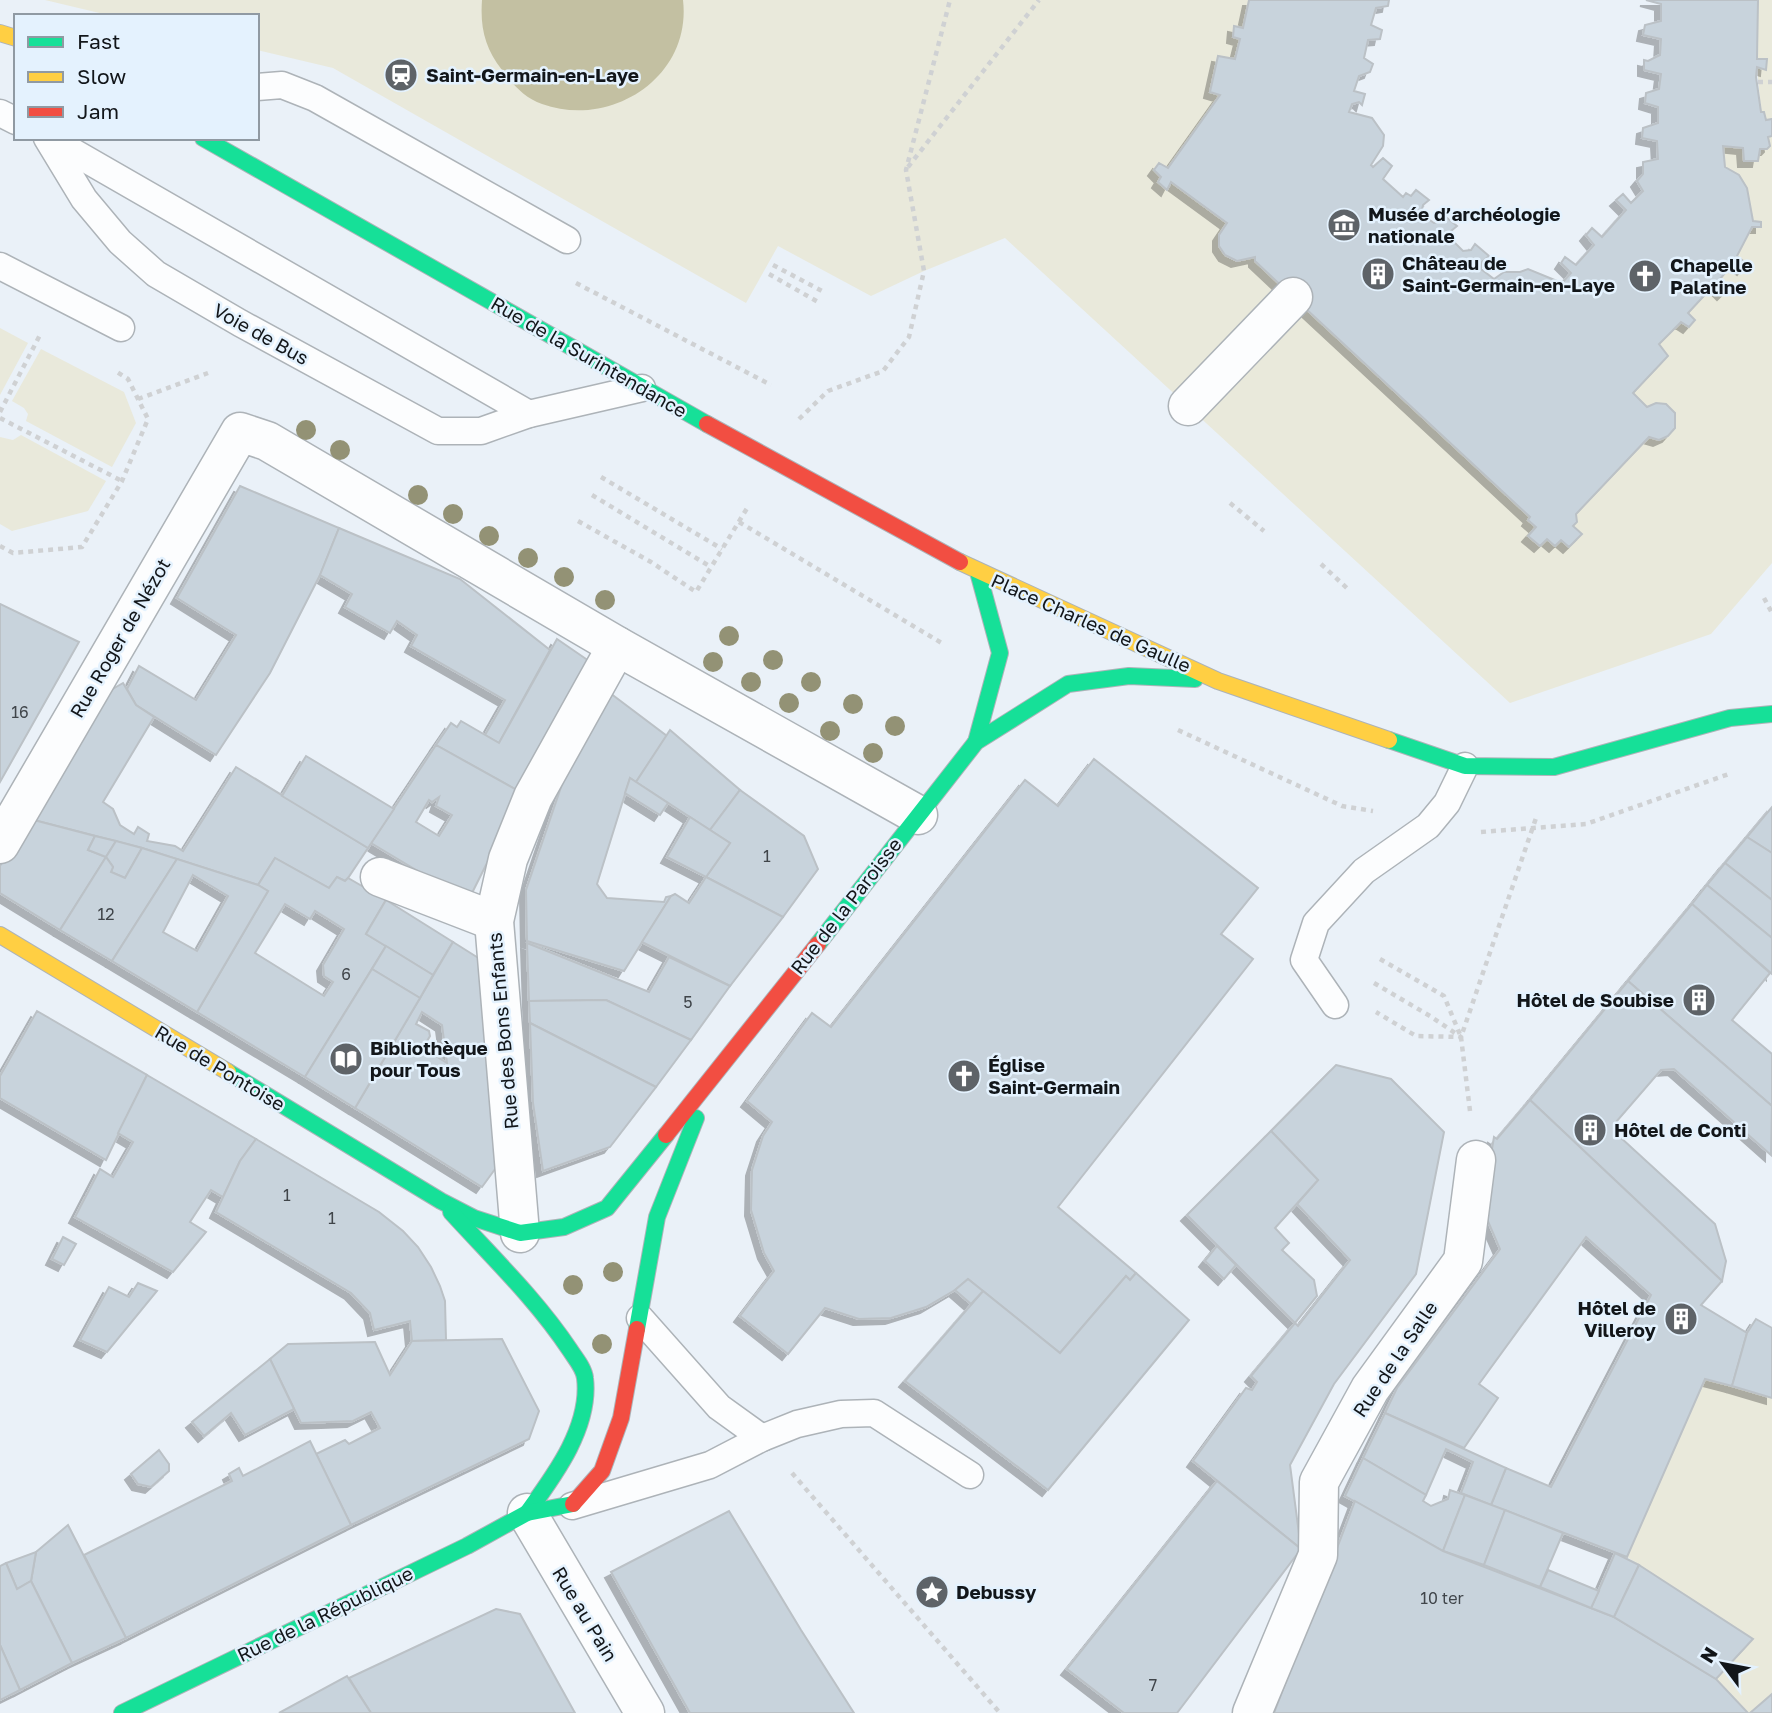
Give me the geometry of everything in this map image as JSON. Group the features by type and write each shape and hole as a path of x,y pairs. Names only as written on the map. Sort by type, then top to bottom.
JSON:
{"main road":[{"name":"Rue de la Surintendance","path":"209,140 775,463 978,572"},
{"name":"Place Charles de Gaulle","path":"976,742 1000,653 978,572"},
{"name":"Place Charles de Gaulle","path":"978,572 1218,681 1465,766 1554,767 1730,718"},
{"name":"Place Charles de Gaulle","path":"976,742 1068,684 1129,676 1218,681"},
{"path":"1730,718 1751,702"},
{"path":"1730,718 1772,714"},
{"name":"Rue de la Paroisse","path":"681,1118 976,742"},
{"name":"Rue de Pontoise","path":"0,935 441,1201 474,1218 520,1233 564,1227 607,1208 681,1118"},
{"name":"Rue de la Paroisse","path":"640,1318 657,1217 690,1133 718,1072"},
{"name":"Rue de Pontoise","path":"441,1201 561,1335 585,1375 584,1409 573,1437"},
{"path":"572,1506 602,1471 612,1444 621,1418 640,1318"},
{"name":"Rue de la République","path":"527,1513 549,1483 573,1437"},
{"name":"Rue de la République","path":"122,1713 467,1546 527,1513 572,1506"}],"street":[{"path":"1188,406 1293,297"},
{"name":"Rue Roger de Nézot","path":"0,844 240,432 267,441 617,646"},
{"path":"617,646 918,815"},
{"name":"Rue des Bons Enfants","path":"520,1233 494,921 508,859 533,797 617,646"},
{"path":"380,877 494,921"},
{"name":"Rue de la Salle","path":"1252,1713 1318,1555 1320,1482 1370,1389 1463,1261 1476,1160"},
{"name":"Rue au Pain","path":"527,1513 645,1713"}],"lane":[{"path":"259,86 282,85 315,98 567,240"},
{"name":"Voie de Bus","path":"49,140 84,199 120,242 156,274 438,431 481,431 529,414 642,388"},
{"name":"Voie de Bus","path":"51,140 529,414"},
{"path":"0,266 121,328"},
{"path":"1335,1005 1304,960 1316,923 1364,871 1428,826 1447,803 1465,766"},
{"path":"640,1318 719,1407 762,1438"},
{"path":"572,1506 710,1465 762,1438 797,1424 841,1414 874,1413 970,1475"}],"path":[{"path":"775,463 801,416 828,391 883,371 909,337 925,271 906,170 950,0"},
{"path":"906,170 1040,0"},
{"path":"1758,82 1772,82"},
{"path":"773,265 824,292"},
{"path":"769,274 818,302"},
{"path":"31,328 52,339"},
{"path":"0,412 41,333"},
{"path":"0,546 13,553 82,547 122,481 148,419 128,379 107,367"},
{"path":"138,399 208,373"},
{"path":"0,418 122,481"},
{"path":"601,477 722,549"},
{"path":"592,495 711,567"},
{"path":"1230,503 1264,531"},
{"path":"578,520 696,592 739,522 949,648 969,655 1000,653"},
{"path":"1321,564 1349,590"},
{"path":"1764,598 1772,613"},
{"path":"1461,1037 1554,767"},
{"path":"1380,959 1444,996 1461,1037 1476,1160"},
{"path":"1367,979 1461,1037"},
{"path":"1370,1008 1416,1036 1461,1037"},
{"path":"762,1438 1000,1713"}],"shaded area":[{"path":"45,0 1249,0 1243,28 1234,27 1233,36 1240,39 1235,59 1218,56 1210,91 1220,95 1158,183 1167,189 1171,182 1227,223 1219,240 1226,256 1238,261 1255,257 1255,261 1530,517 1528,520 1536,527 1529,536 1540,546 1547,539 1555,546 1561,540 1569,547 1581,534 1573,526 1577,522 1576,514 1649,437 1664,437 1675,428 1675,413 1666,404 1656,403 1647,407 1633,393 1668,356 1659,344 1681,322 1689,327 1695,321 1688,313 1714,285 1723,293 1720,279 1734,262 1743,269 1747,265 1737,256 1752,227 1761,227 1753,221 1744,183 1725,167 1723,146 1743,148 1744,161 1758,161 1760,149 1769,146 1768,137 1772,136 1772,563 1711,634 1510,703 1005,238 871,296 778,246 746,303 333,68 259,50 259,14 104,14"},
{"path":"482,0 683,0 682,28 674,52 661,73 642,90 619,102 594,109 568,110 542,104 530,98 506,75 491,54 485,37"},
{"path":"1758,0 1772,0 1772,119 1766,120 1764,112 1761,112 1757,67 1766,69 1767,60 1757,59"},
{"path":"0,328 28,343 0,395"},
{"path":"41,349 124,392 136,423 112,467 26,421 28,414 24,408 12,401"},
{"path":"21,435 106,481 88,511 12,531 0,524 0,437 13,440"},
{"path":"1705,1379 1772,1398 1772,1713 1748,1713 1716,1679 1752,1639 1627,1557"}],"building":[{"name":"Château de Saint-Germain-en-Laye","path":"1249,0 1389,0 1388,6 1376,8 1371,25 1382,30 1380,39 1368,40 1364,58 1373,64 1370,72 1359,76 1354,91 1365,94 1362,105 1359,102 1352,104 1349,112 1372,118 1384,135 1383,146 1371,165 1373,167 1383,158 1392,166 1383,179 1403,197 1406,193 1411,196 1416,190 1429,200 1423,205 1421,214 1434,223 1446,217 1457,226 1451,231 1450,238 1463,251 1471,250 1475,244 1489,256 1482,262 1481,269 1494,279 1504,272 1528,269 1562,283 1571,273 1561,263 1565,257 1576,265 1594,245 1586,235 1592,228 1602,237 1626,210 1616,200 1623,194 1631,203 1643,191 1637,181 1643,174 1643,162 1658,159 1657,141 1642,138 1643,128 1658,123 1658,107 1645,103 1646,93 1659,89 1661,74 1644,70 1644,60 1648,61 1660,55 1661,39 1643,35 1645,25 1661,21 1661,4 1646,0 1758,0 1757,59 1767,59 1766,70 1757,67 1756,77 1761,112 1764,112 1766,120 1772,119 1772,136 1768,137 1770,146 1760,149 1758,161 1744,161 1743,148 1723,146 1725,167 1739,175 1747,188 1753,221 1761,222 1761,227 1752,227 1737,256 1747,264 1743,269 1734,262 1720,279 1729,288 1723,294 1714,285 1688,313 1695,320 1689,327 1681,322 1659,344 1668,356 1633,393 1647,407 1656,403 1666,404 1675,413 1675,428 1668,436 1659,440 1649,437 1576,514 1577,522 1573,526 1582,534 1569,547 1561,540 1555,546 1547,539 1540,546 1528,536 1536,527 1528,520 1530,517 1255,261 1255,257 1237,261 1225,255 1219,246 1219,235 1227,223 1171,182 1167,190 1158,182 1161,177 1154,170 1159,163 1168,168 1220,95 1210,92 1218,56 1235,59 1240,39 1233,37 1234,26 1243,28"},
{"path":"240,486 339,528 320,575 270,673 216,755 136,705 127,689 139,666 196,700 236,635 177,598"},
{"path":"339,528 460,579 550,650 499,743 485,735 505,700 411,646 417,635 397,621 390,633 345,607 352,594 320,575"},
{"path":"0,604 79,642 0,782"},
{"path":"557,639 589,661 522,793 436,745 451,723 457,727 461,721 499,743"},
{"path":"123,683 136,705 154,717 103,802 113,809 120,825 134,834 138,827 149,834 147,841 175,846 183,851 236,767 368,848 348,878 345,881 337,877 329,888 275,858 258,885 142,848 26,818 92,701"},
{"path":"610,693 667,736 636,782 630,778 597,884 607,898 664,902 666,897 671,896 624,971 527,941 526,890 576,743"},
{"path":"670,730 740,790 710,830 636,782"},
{"path":"436,745 522,793 468,901 371,843","holes":["439,797 436,806 452,815 439,836 416,822 429,800 432,802"]},
{"path":"306,756 394,809 368,848 282,796"},
{"name":"Église Saint-Germain","path":"1094,759 1258,888 1221,934 1253,959 1058,1207 1136,1273 1130,1280 1126,1276 1060,1353 968,1279 926,1307 891,1318 859,1319 825,1308 788,1354 740,1316 774,1271 764,1253 751,1210 752,1170 763,1136 772,1122 747,1101 812,1013 831,1027 1025,780 1058,806"},
{"path":"630,778 668,803 660,815 625,793"},
{"path":"740,790 804,836 818,869 783,917 706,877 730,843 710,830"},
{"path":"1772,807 1772,853 1747,837"},
{"path":"690,817 730,843 706,877 667,857"},
{"path":"26,818 95,836 88,850 106,857 60,930 0,893 0,866"},
{"path":"95,836 116,841 106,857 88,850"},
{"path":"1747,837 1772,853 1772,900 1725,863"},
{"path":"116,841 142,848 125,878 111,872 113,867 106,857"},
{"path":"142,848 177,859 112,961 60,930 106,857 113,867 111,872 125,878"},
{"path":"275,858 329,888 337,877 345,881 348,878 386,900 366,934 386,946 305,1077 197,1012 268,891 258,885","holes":["285,904 310,919 315,911 344,929 323,965 324,976 333,982 324,996 255,953"]},
{"path":"177,859 258,885 268,891 197,1012 112,961","holes":["193,875 228,896 197,951 163,932"]},
{"path":"1725,863 1772,900 1772,938 1707,885"},
{"path":"706,877 783,917 730,986 642,942 671,896 675,894 689,903"},
{"path":"1707,885 1772,938 1772,974 1692,904"},
{"path":"386,900 453,942 433,975 366,934"},
{"name":"Hôtel de Soubise","path":"1692,904 1770,973 1732,1020 1772,1054 1772,1106 1628,981"},
{"path":"453,942 480,959 498,1165 482,1187 355,1108","holes":["422,1012 442,1025 447,1063 423,1048 430,1036 429,1031 416,1024"]},
{"path":"527,943 649,992 669,957 730,986 691,1040 606,1000 529,1001"},
{"path":"386,946 433,975 420,998 372,969"},
{"path":"372,969 420,998 355,1108 305,1077"},
{"name":"Hôtel de Conti","path":"1628,981 1772,1106 1771,1155 1674,1069 1661,1070 1616,1122 1620,1137 1715,1224 1726,1261 1722,1281 1530,1100"},
{"path":"606,1000 691,1040 656,1087 530,1023 529,1001"},
{"path":"37,1011 147,1075 106,1160 0,1098 0,1076"},
{"path":"530,1023 656,1087 610,1147 543,1171 533,1103"},
{"path":"1336,1065 1391,1079 1444,1132 1416,1274 1334,1384 1290,1465 1301,1549 1193,1461 1246,1388 1252,1390 1257,1382 1251,1376 1295,1323 1298,1326 1350,1260 1297,1204 1318,1180 1271,1131"},
{"path":"147,1075 256,1139 240,1161 223,1197 211,1190 190,1222 206,1232 173,1272 75,1217 100,1169 113,1177 133,1142 118,1133"},
{"name":"Hôtel de Villeroy","path":"1530,1100 1722,1281 1701,1305 1747,1333 1732,1386 1705,1379 1627,1557 1491,1505 1506,1468 1551,1487 1651,1295 1586,1237 1479,1384 1498,1398 1464,1448 1385,1413 1397,1388 1500,1249 1487,1219 1485,1190 1494,1137 1497,1139"},
{"path":"1271,1131 1318,1180 1275,1228 1289,1243 1282,1250 1314,1280 1317,1296 1295,1323 1187,1215"},
{"path":"256,1139 379,1212 403,1231 418,1247 440,1286 445,1301 446,1340 412,1341 410,1321 374,1330 370,1313 351,1293 216,1212 240,1161"},
{"path":"63,1237 76,1244 64,1265 52,1259"},
{"path":"1217,1246 1236,1265 1224,1279 1205,1261"},
{"path":"1136,1273 1189,1320 1048,1490 905,1381 983,1291 1060,1353 1126,1276 1130,1280"},
{"path":"968,1279 983,1291 971,1304 955,1290"},
{"path":"138,1283 157,1291 107,1352 80,1340 109,1287 129,1297"},
{"path":"1756,1319 1772,1328 1772,1398 1732,1386 1747,1333"},
{"path":"502,1339 539,1411 529,1439 351,1525 316,1454 345,1440 349,1444 380,1428 371,1412 353,1421 301,1423 270,1359 288,1344 375,1342 390,1375 412,1341"},
{"path":"270,1359 294,1409 245,1435 231,1413 204,1436 192,1422"},
{"path":"1385,1413 1506,1468 1491,1505 1461,1493 1473,1462 1446,1449 1426,1495 1363,1458"},
{"path":"310,1441 351,1525 126,1638 84,1555 232,1481 229,1474 239,1468 243,1476"},
{"path":"159,1450 169,1464 169,1471 151,1487 138,1484 131,1474"},
{"path":"1363,1458 1426,1495 1423,1501 1431,1506 1448,1499 1450,1490 1465,1495 1443,1551 1345,1496"},
{"path":"1217,1481 1301,1549 1177,1713 1124,1713 1067,1669"},
{"path":"1465,1495 1505,1510 1484,1565 1443,1551"},
{"path":"1355,1501 1443,1551 1614,1617 1716,1679 1748,1713 1274,1713"},
{"path":"1505,1510 1563,1533 1540,1587 1484,1565"},
{"path":"729,1511 854,1713 690,1713 611,1572"},
{"path":"68,1525 126,1638 72,1663 31,1581 36,1552"},
{"path":"36,1552 31,1581 17,1589 6,1563"},
{"path":"1615,1553 1639,1565 1614,1617 1591,1608"},
{"path":"6,1563 17,1589 31,1581 72,1663 20,1690 0,1645 0,1566"},
{"path":"1639,1565 1753,1639 1716,1679 1614,1617"},
{"path":"1548,1570 1599,1591 1591,1608 1540,1587"},
{"path":"496,1609 520,1614 575,1713 371,1713 349,1678"},
{"path":"0,1645 20,1690 0,1700"},
{"path":"347,1676 371,1713 279,1713"},
{"path":"1772,1694 1772,1713 1750,1713"}],"traffic: fast":[{"path":"207,140 707,424"},
{"path":"976,742 1000,653 978,572"},
{"path":"818,944 976,742 1068,684 1129,676 1195,679"},
{"path":"1389,740 1465,766 1554,767 1730,718 1772,714"},
{"path":"228,1072 441,1201 474,1218 520,1233 564,1227 607,1208 666,1135"},
{"path":"637,1329 657,1217 696,1118"},
{"path":"451,1212 543,1313 584,1374 585,1396 576,1432 559,1467 527,1513"},
{"path":"122,1713 467,1546 527,1513 573,1504"}],"traffic: slow":[{"path":"0,33 14,37"},
{"path":"960,562 1218,681 1389,740"},
{"path":"0,935 228,1072"}],"traffic: jam":[{"path":"707,424 960,562"},
{"path":"666,1135 818,944"},
{"path":"573,1504 602,1471 621,1418 637,1329"}],"place":[{"name":"Saint-Germain-en-Laye","path":"401,75"},
{"name":"Musée d’archéologie nationale","path":"1344,225"},
{"name":"Château de Saint-Germain-en-Laye","path":"1378,274"},
{"name":"Chapelle Palatine","path":"1645,276"},
{"name":"Hôtel de Soubise","path":"1699,1000"},
{"name":"Bibliothèque pour Tous","path":"346,1059"},
{"name":"Église Saint-Germain","path":"964,1076"},
{"name":"Hôtel de Conti","path":"1590,1130"},
{"name":"Hôtel de Villeroy","path":"1681,1319"},
{"name":"Debussy","path":"932,1592"}]}
